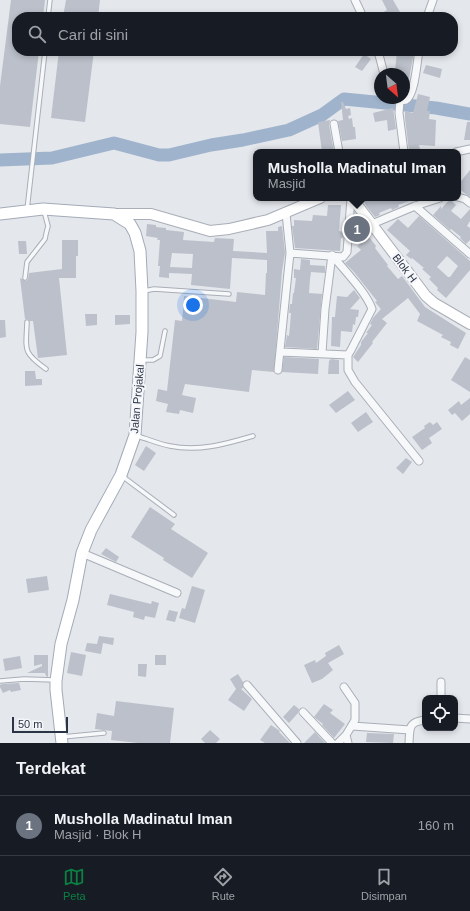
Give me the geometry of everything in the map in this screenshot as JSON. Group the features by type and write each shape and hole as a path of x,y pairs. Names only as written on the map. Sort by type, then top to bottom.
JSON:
{"main road":[{"path":"0,214 43,210 114,214"},
{"name":"Jalan Projakal","path":"61,740 56,680 61,644 73,600 82,553 91,530 121,475 134,435 140,360 142,292 140,251 135,233 130,224 114,214"}],"street":[{"path":"355,0 361,12"},
{"path":"429,12 433,0"},
{"path":"379,56 382,68"},
{"path":"410,95 412,92 418,56"},
{"path":"398,104 404,149"},
{"path":"334,124 338,149"},
{"path":"467,149 470,156"},
{"path":"461,198 470,203"},
{"path":"114,214 151,214 210,231 230,229 268,220 313,201"},
{"path":"290,253 343,257 347,252 352,201"},
{"name":"Blok H","path":"354,201 426,296 434,303 470,324"},
{"path":"372,224 431,201"},
{"path":"415,206 470,254"},
{"path":"278,370 290,253 286,213"},
{"path":"322,353 325,309 332,255"},
{"path":"332,255 363,293 372,309 348,355 348,370 355,382 419,461"},
{"path":"281,352 348,355"},
{"path":"82,553 177,593"},
{"path":"441,682 441,695"},
{"path":"247,685 297,743"},
{"path":"338,743 346,735 355,720 355,703 344,687"},
{"path":"303,712 332,743"},
{"path":"458,718 470,719"},
{"path":"409,743 412,724 415,721 422,720"},
{"path":"352,726 410,730"},
{"path":"346,735 348,743"}],"lane":[{"path":"49,12 50,0"},
{"path":"27,211 44,56"},
{"path":"25,278 28,262 45,239 48,226 43,210"},
{"path":"142,292 154,289 229,294"},
{"path":"27,322 26,347 28,353 32,359 46,369"},
{"path":"140,360 153,360 160,356 164,330"},
{"path":"134,435 170,446 200,448 228,443 252,436"},
{"path":"121,475 174,514"},
{"path":"0,681 24,679 56,680"},
{"path":"61,740 104,733"}],"building":[{"path":"11,0 45,0 44,12 12,12 12,56 38,56 30,127 0,124 0,86"},
{"path":"66,0 100,0 99,12 64,12"},
{"path":"382,0 393,0 400,12 384,12 387,10"},
{"path":"58,56 93,56 85,122 51,118"},
{"path":"363,56 367,56 371,59 362,71 355,67"},
{"path":"396,56 413,56 410,74 410,68 395,68"},
{"path":"426,65 442,69 440,78 423,73"},
{"path":"418,94 430,97 427,111 430,111 429,119 436,120 435,146 419,145 420,149 409,149 405,111 413,113"},
{"path":"341,102 343,102 346,109 350,108 351,115 348,116 349,119 352,118 353,127 355,127 356,139 342,141 338,121 343,120"},
{"path":"393,108 396,129 388,131 387,120 375,122 373,113"},
{"path":"330,120 329,125 333,149 322,149 318,122"},
{"path":"467,122 470,122 470,140 464,140"},
{"path":"470,170 470,197 461,190 461,181"},
{"path":"364,201 409,201 398,205 399,207 392,210 391,208 379,213 380,215 375,217 366,206"},
{"path":"448,201 452,201 456,205 451,211 461,219 470,209 470,221 467,226 470,228 470,240 466,244 460,238 461,237 451,229 450,230 433,215 441,206 441,209"},
{"path":"328,205 341,205 339,231 344,232 343,238 341,238 340,251 295,248 292,226 294,226 294,220 312,221 313,215 327,216"},
{"path":"419,216 470,261 470,270 446,298 437,290 438,288 429,279 431,277 422,269 424,268 406,255 410,251 387,230 398,219 408,228","holes":["447,256 458,266 450,277 448,277 437,267"]},
{"path":"360,223 363,234 353,236 354,224"},
{"path":"147,224 156,225 156,227 166,228 166,230 184,232 183,240 214,242 215,238 234,239 233,251 267,253 266,231 278,231 278,227 282,226 285,253 282,271 274,372 252,370 249,392 185,384 182,395 196,398 193,413 180,410 179,414 166,412 168,404 156,401 158,389 167,391 175,320 182,321 184,296 236,302 237,292 265,295 267,260 232,258 230,289 191,285 192,274 169,273 169,278 159,277 160,266 158,266 160,240 157,240 158,238 146,236","holes":["172,253 193,254 192,268 170,267"]},
{"path":"369,237 376,246 375,248 388,265 387,266 398,279 402,276 425,307 466,333 458,349 450,345 451,342 441,337 443,335 417,321 420,314 408,298 382,319 387,323 358,362 353,357 368,333 366,333 372,325 370,324 373,318 381,309 375,302 377,301 345,263 361,250 357,246"},
{"path":"62,240 78,240 76,278 59,278 67,355 38,358 33,321 25,319 20,278 26,281 29,273 62,269"},
{"path":"18,241 26,241 27,254 19,254"},
{"path":"301,259 310,260 310,265 325,266 325,273 311,272 310,279 309,293 322,294 317,349 285,347 287,335 289,336 291,313 289,313 290,304 292,304 296,278 294,278 294,269 300,270"},
{"path":"354,290 360,298 350,309 359,310 355,325 353,324 352,332 341,331 340,347 331,346 332,317 335,317 337,296 347,297"},
{"path":"85,314 97,314 97,325 86,326"},
{"path":"115,315 130,315 130,324 115,325"},
{"path":"0,320 5,320 6,337 0,338"},
{"path":"284,357 319,359 318,374 282,372"},
{"path":"465,357 470,360 470,392 451,380"},
{"path":"331,359 339,360 339,374 328,374 329,361"},
{"path":"25,371 35,371 36,379 42,379 42,385 25,386"},
{"path":"348,391 355,400 336,413 329,405"},
{"path":"470,398 470,414 462,421 455,413 452,415 448,410 459,401 461,405"},
{"path":"366,412 373,422 358,432 351,423"},
{"path":"430,422 433,425 437,422 442,429 429,438 432,443 422,450 412,437 425,428 424,426"},
{"path":"146,446 156,453 144,471 135,465"},
{"path":"406,458 412,462 403,474 396,468"},
{"path":"150,507 175,524 171,529 208,553 192,578 163,560 164,558 131,537"},
{"path":"106,548 119,557 116,562 101,554"},
{"path":"47,576 49,590 28,593 26,579"},
{"path":"192,586 205,590 195,623 179,618 182,608 185,609"},
{"path":"110,594 151,604 152,601 159,603 155,618 145,616 144,620 133,617 134,612 107,605"},
{"path":"169,610 178,612 175,622 166,620"},
{"path":"99,636 114,638 113,645 103,643 101,654 85,651 87,643 97,644"},
{"path":"339,645 344,654 328,663 333,670 322,679 312,683 304,665 315,660 316,663 326,656 325,653"},
{"path":"71,652 86,655 82,676 67,673"},
{"path":"34,655 48,655 48,677 45,673 27,673 42,666 42,664 34,666"},
{"path":"155,655 166,655 166,665 155,665"},
{"path":"20,656 22,668 5,671 3,659"},
{"path":"138,664 147,664 146,677 138,676"},
{"path":"238,674 243,682 243,688 241,689 252,699 244,711 228,700 236,689 230,679"},
{"path":"19,683 21,690 11,692 10,690 3,693 0,687 2,684"},
{"path":"116,701 174,708 170,743 138,743 111,740 112,731 95,729 97,713 114,716"},
{"path":"324,704 333,710 330,713 345,724 334,738 322,725 323,724 314,717"},
{"path":"294,705 299,709 298,713 289,723 283,717"},
{"path":"271,725 280,731 279,732 290,743 265,743 260,740"},
{"path":"210,730 220,739 216,743 205,743 201,739"},
{"path":"315,732 325,743 304,743"},
{"path":"367,733 394,734 393,743 366,742"}],"waterway":[{"path":"0,160 52,158 114,143 159,155 169,155 211,145 289,130 322,115 344,99 436,108 470,114"}],"place":[{"name":"Musholla Madinatul Iman","path":"357,229"}]}
